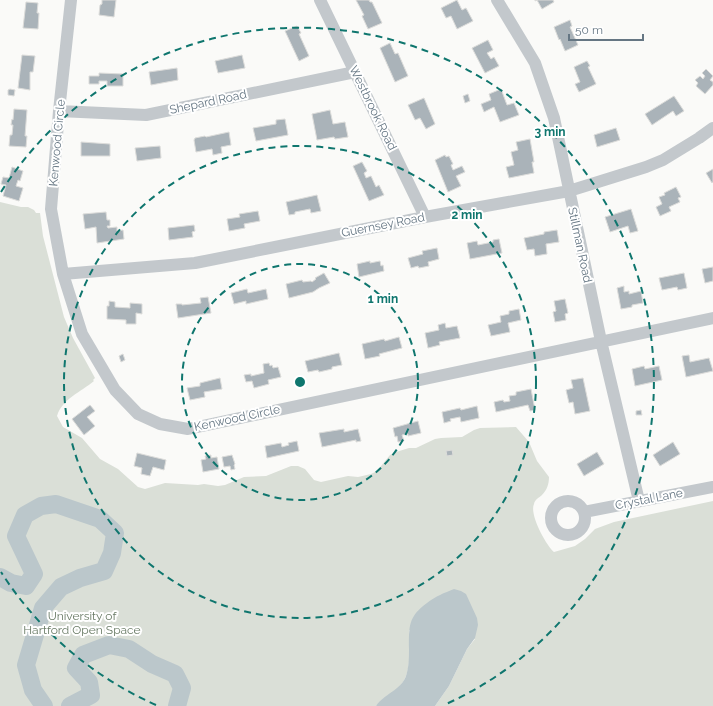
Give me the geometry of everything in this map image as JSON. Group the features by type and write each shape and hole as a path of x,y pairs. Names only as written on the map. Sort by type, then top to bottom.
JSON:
{"street":[{"name":"Kenwood Circle","path":"71,0 59,111 51,209 63,274 82,334 115,390 138,414 160,424 188,428 713,318"},
{"name":"Westbrook Road","path":"320,0 426,217"},
{"name":"Stillman Road","path":"497,0 535,62 554,118 601,341 639,501"},
{"name":"Shepard Road","path":"59,111 146,115 355,72"},
{"name":"Guernsey Road","path":"63,274 195,263 426,217 569,191 646,167 663,160 713,128"},
{"name":"Crystal Lane","path":"584,512 713,487"}],"green space":[{"name":"University of Hartford Open Space","path":"0,202 21,207 28,207 36,213 40,213 43,236 64,317 73,338 95,378 93,380 94,381 67,400 59,410 57,416 63,427 82,438 100,459 118,469 138,487 145,489 165,483 204,484 218,486 225,485 244,477 266,476 291,466 298,466 305,469 314,480 321,482 348,476 358,477 377,471 390,455 396,452 409,448 416,448 435,439 462,437 480,428 516,427 529,442 537,461 549,477 546,489 535,501 533,509 539,529 554,552 575,546 595,529 614,522 713,501 713,706 435,706 449,686 467,649 475,639 409,630 409,661 403,683 376,706 0,706"}],"shaded area":[{"path":"454,589 466,594 477,618 478,625 475,638 467,649 449,686 435,706 376,706 383,698 404,681 409,662 410,628 416,613 430,601"}],"building":[{"path":"102,0 116,0 114,17 99,15"},
{"path":"356,0 369,0 372,2 382,23 368,29 362,16 364,15"},
{"path":"457,0 462,10 466,8 473,21 457,29 451,16 446,18 441,8"},
{"path":"537,0 553,0 554,2 542,9"},
{"path":"26,2 38,3 38,29 23,28"},
{"path":"570,20 572,26 570,27 578,45 565,51 554,27"},
{"path":"297,26 309,56 299,61 285,31"},
{"path":"488,40 493,50 487,53 491,59 494,57 499,66 485,73 472,48"},
{"path":"390,43 395,54 398,53 408,76 395,82 380,48"},
{"path":"22,55 35,56 33,72 30,72 30,90 18,88"},
{"path":"242,55 245,68 218,73 215,61"},
{"path":"587,61 590,66 588,67 596,84 579,92 575,84 580,82 574,67"},
{"path":"177,68 178,80 151,85 149,72"},
{"path":"706,69 713,76 710,80 713,82 713,85 705,94 696,86 698,83 695,80 700,76 703,79 705,76 702,73"},
{"path":"99,73 123,74 123,86 107,86 107,81 99,81 99,84 89,84 89,76 99,76"},
{"path":"501,89 507,105 514,103 519,115 500,122 494,107 484,112 481,104 491,100 489,94"},
{"path":"8,90 15,90 14,96 8,95"},
{"path":"468,94 470,101 465,103 463,96"},
{"path":"674,96 684,111 676,116 673,111 652,125 645,114"},
{"path":"424,98 435,124 426,129 420,118 415,120 408,105"},
{"path":"14,109 27,110 25,136 27,136 26,147 9,146 10,135 12,135 13,125 11,125"},
{"path":"330,110 333,124 345,122 348,137 335,139 334,137 317,140 312,114"},
{"path":"285,119 288,135 256,141 253,128 276,124 276,120"},
{"path":"616,128 620,140 597,147 594,135"},
{"path":"229,132 231,145 221,147 222,153 213,155 212,149 196,152 195,138"},
{"path":"530,139 534,162 532,162 534,173 509,178 506,167 514,165 511,152 518,150 516,142"},
{"path":"81,142 110,144 110,156 81,156"},
{"path":"160,146 161,158 137,161 135,148"},
{"path":"445,155 446,157 449,156 453,164 451,165 453,170 462,166 465,172 456,176 461,186 448,192 435,160"},
{"path":"362,162 367,171 364,173 366,178 371,176 376,187 379,185 384,195 369,201 353,166"},
{"path":"12,167 23,171 20,181 18,180 16,186 23,188 19,201 3,196 6,185 1,184 3,177 9,178"},
{"path":"713,169 713,182 712,183 706,173"},
{"path":"676,187 681,197 678,198 680,202 669,207 671,211 660,216 656,207 662,204 659,197 665,195 664,193"},
{"path":"317,195 321,211 311,213 310,209 295,212 295,214 289,215 286,202"},
{"path":"631,209 638,231 630,233 628,226 610,232 605,217"},
{"path":"258,211 260,221 244,224 245,228 229,231 227,219 240,217 239,214"},
{"path":"106,212 107,220 110,220 110,226 107,226 108,228 117,227 117,231 123,230 124,239 97,243 96,227 85,229 83,214"},
{"path":"194,225 195,231 192,232 193,237 169,240 168,228"},
{"path":"557,230 559,242 546,244 547,254 535,256 534,249 527,250 524,238"},
{"path":"499,239 502,253 470,259 467,243 477,241 478,245 493,242 493,240"},
{"path":"437,248 439,259 428,262 429,266 419,268 418,266 411,268 408,258 423,254 422,251"},
{"path":"370,261 370,263 380,261 381,266 383,265 384,271 359,277 357,264"},
{"path":"713,267 713,281 705,283 702,269"},
{"path":"324,273 330,283 313,292 289,298 286,284 302,280 303,282 312,282 316,279 315,278"},
{"path":"684,273 687,288 678,290 677,287 662,290 659,278"},
{"path":"624,286 624,292 629,291 629,294 641,291 643,303 621,309 617,288"},
{"path":"247,289 248,293 266,289 268,299 246,304 246,301 234,304 231,293"},
{"path":"208,297 211,313 178,318 176,304 182,305 201,303 200,298"},
{"path":"565,299 568,313 565,314 566,320 555,322 553,312 556,311 554,301"},
{"path":"109,301 115,302 115,307 130,308 130,303 142,304 142,314 136,313 136,324 126,324 126,320 107,319 107,306 109,306"},
{"path":"519,309 521,320 508,323 510,332 491,336 488,325 501,322 500,316 509,314 509,311"},
{"path":"445,323 446,328 457,326 460,338 439,342 440,345 428,348 425,333 439,330 438,325"},
{"path":"399,337 402,348 379,354 380,356 365,359 362,344 384,339 385,341"},
{"path":"339,353 342,365 319,372 318,370 308,372 305,361"},
{"path":"123,354 125,360 121,362 119,356"},
{"path":"689,355 690,362 709,358 713,371 686,377 682,356"},
{"path":"269,363 273,368 278,367 281,377 268,380 269,384 254,388 252,381 246,382 244,375 251,374 251,376 264,373 263,364"},
{"path":"644,366 645,369 659,366 662,380 635,386 632,369"},
{"path":"220,378 222,389 204,392 205,397 190,400 187,388 200,386 200,383"},
{"path":"583,378 590,411 575,414 573,402 569,403 566,390 573,388 571,380"},
{"path":"531,389 535,410 530,411 528,405 496,412 494,402 503,400 504,402 510,401 509,396 516,395 516,392"},
{"path":"90,405 95,411 87,417 95,426 84,435 72,419"},
{"path":"477,406 479,418 461,422 460,417 450,419 451,421 444,423 442,412 460,408 461,410"},
{"path":"641,410 642,415 636,415 636,411"},
{"path":"418,421 421,433 408,436 408,434 402,435 404,441 398,442 393,428"},
{"path":"344,429 344,432 358,429 361,441 356,442 356,440 322,447 319,433"},
{"path":"297,441 299,451 267,458 265,446 281,443 282,447 289,445 288,443"},
{"path":"673,442 680,454 660,466 653,455"},
{"path":"452,450 453,455 447,456 446,451"},
{"path":"597,452 604,464 584,476 577,464"},
{"path":"137,453 166,460 164,470 153,467 150,476 141,474 142,468 134,466"},
{"path":"211,455 211,458 217,457 219,469 203,472 201,460 206,459 205,456"},
{"path":"232,455 235,469 231,470 230,466 224,467 222,457"}],"waterway":[{"path":"0,577 11,583 26,586 34,574 16,536 25,515 41,506 56,504 100,519 115,533 112,553 104,571 80,578 61,587 43,608 26,665 33,690 44,706"},
{"path":"70,706 91,695 89,682 76,668 83,655 109,645 129,649 152,664 175,674 182,688 177,706"}]}
